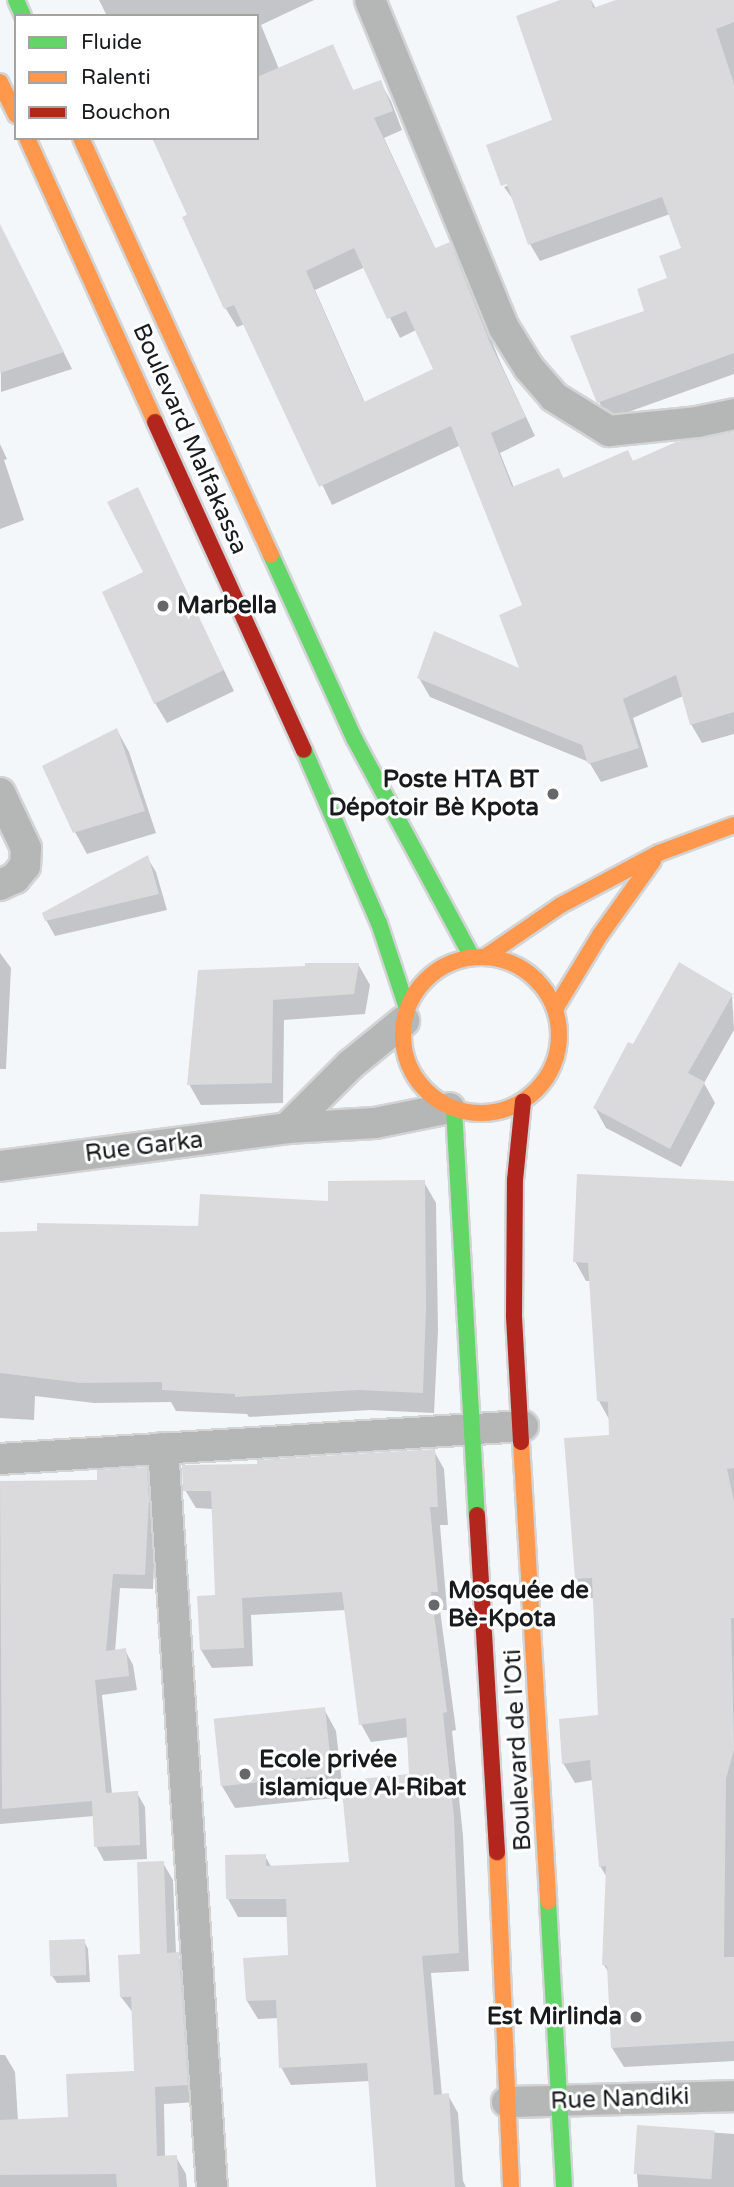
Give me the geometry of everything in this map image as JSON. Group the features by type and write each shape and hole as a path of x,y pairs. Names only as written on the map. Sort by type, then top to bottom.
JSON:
{"main road":[{"path":"0,82 14,111"},
{"name":"Boulevard Malfakassa","path":"28,140 314,757 379,923 405,1014"},
{"name":"Boulevard Malfakassa","path":"82,140 348,741 478,957"},
{"path":"478,957 561,905 659,853 734,825"},
{"path":"555,1009 600,935 659,853"},
{"path":"478,957 501,959 526,972 546,992 555,1009 558,1040 551,1070 539,1087 523,1101 502,1111 478,1114 452,1109 428,1094 412,1073 403,1047 405,1014 418,989 432,973 451,962 478,957"},
{"name":"Boulevard de l'Oti","path":"523,1101 513,1237 514,1316 523,1426 564,2187"},
{"name":"Boulevard de l'Oti","path":"452,1109 491,1710 511,2187"}],"street":[{"path":"370,0 504,328 537,378 554,397 610,431 697,422 734,414"},
{"path":"0,793 26,848 25,866 15,878 0,885"},
{"path":"288,1128 405,1014"},
{"name":"Rue Garka","path":"0,1166 288,1128 375,1123 452,1109"},
{"path":"0,1459 523,1426"},
{"path":"163,1448 212,2187"},
{"name":"Rue Nandiki","path":"506,2102 734,2096"}],"building":[{"path":"560,0 591,0 593,8 616,0 734,0 734,22 716,29 734,84 734,353 597,403 570,336 644,311 637,289 667,278 659,256 681,248 662,197 528,245 507,184 501,186 486,145 552,120 516,16"},
{"path":"333,44 353,90 381,80 393,111 374,118 435,248 450,242 490,343 526,417 491,433 512,487 559,468 563,478 628,450 633,461 676,442 734,432 734,712 690,725 676,675 623,699 639,748 588,764 582,745 417,678 434,631 519,668 499,615 522,605 451,426 319,487 234,305 224,309 182,217 187,215 153,140 259,140 259,76","holes":["354,248 387,319 406,311 433,369 364,402 306,271"]},
{"path":"0,224 64,352 0,373"},
{"path":"138,487 224,670 154,704 102,592 143,572 107,502"},
{"path":"117,728 145,811 73,833 42,766"},
{"path":"148,855 159,894 45,921 42,913"},
{"path":"679,962 733,994 688,1073 705,1082 670,1149 593,1108 628,1042 633,1044"},
{"path":"305,963 359,963 354,994 273,1000 272,1083 187,1085 198,970 305,966"},
{"path":"577,1174 734,1181 734,1468 727,1469 734,1501 734,1618 731,1618 734,1749 726,1779 724,1957 734,1957 734,2041 611,2048 607,1966 602,1965 606,1866 599,1867 590,1760 562,1764 559,1719 598,1715 592,1578 575,1579 564,1438 609,1435 608,1402 597,1401 588,1263 573,1262"},
{"path":"425,1180 426,1309 423,1393 358,1390 235,1397 235,1394 162,1390 162,1382 81,1383 0,1373 0,1232 37,1231 37,1223 198,1226 200,1194 328,1201 328,1181"},
{"path":"435,1449 438,1507 430,1507 438,1592 431,1592 447,1712 443,1713 454,1817 459,1953 422,1956 434,2095 449,2093 455,2187 376,2187 367,2063 279,2068 276,2000 246,2001 243,1958 288,1955 286,1899 226,1899 225,1855 266,1854 266,1866 349,1862 341,1781 409,1774 406,1718 359,1725 342,1592 242,1598 244,1648 200,1650 197,1596 215,1595 211,1491 183,1491 182,1465 257,1464 257,1460"},
{"path":"147,1467 149,1500 145,1575 113,1574 106,1651 126,1648 129,1676 95,1680 106,1793 138,1791 140,1845 94,1847 92,1801 2,1809 0,1481 97,1480 97,1470"},
{"path":"325,1707 332,1775 221,1786 214,1719"},
{"path":"164,1861 167,1953 179,1952 188,2085 155,2087 157,2156 177,2155 179,2187 117,2187 116,2174 0,2175 0,2120 68,2117 66,2074 134,2071 131,1997 120,1997 118,1955 140,1954 137,1862"},
{"path":"85,1939 86,1975 50,1976 49,1940"},
{"path":"637,2125 715,2130 711,2179 634,2174"}],"traffic: fast":[{"path":"16,0 22,14"},
{"path":"271,555 354,738 472,957"},
{"path":"304,750 379,923 407,1008"},
{"path":"454,1109 477,1515"},
{"path":"548,1901 564,2187"}],"traffic: slow":[{"path":"0,82 14,111"},
{"path":"28,140 155,422"},
{"path":"82,140 271,555"},
{"path":"485,957 561,905 659,853 734,825"},
{"path":"555,1009 600,935 653,861"},
{"path":"481,957 511,963 536,980 553,1005 559,1035 553,1065 536,1090 511,1107 481,1113 451,1107 426,1090 409,1065 403,1035 409,1005 426,980 451,963 481,957"},
{"path":"521,1442 548,1901"},
{"path":"497,1852 511,2187"}],"traffic: jam":[{"path":"155,422 304,750"},
{"path":"521,1442 514,1316 515,1180 523,1101"},
{"path":"477,1515 497,1852"}],"place":[{"name":"Marbella","path":"163,606"},
{"name":"Poste HTA BT Dépotoir Bè Kpota","path":"553,794"},
{"name":"Mosquée de Bè-Kpota","path":"434,1605"},
{"name":"Ecole privée islamique Al-Ribat","path":"245,1774"},
{"name":"Est Mirlinda","path":"636,2017"}]}
